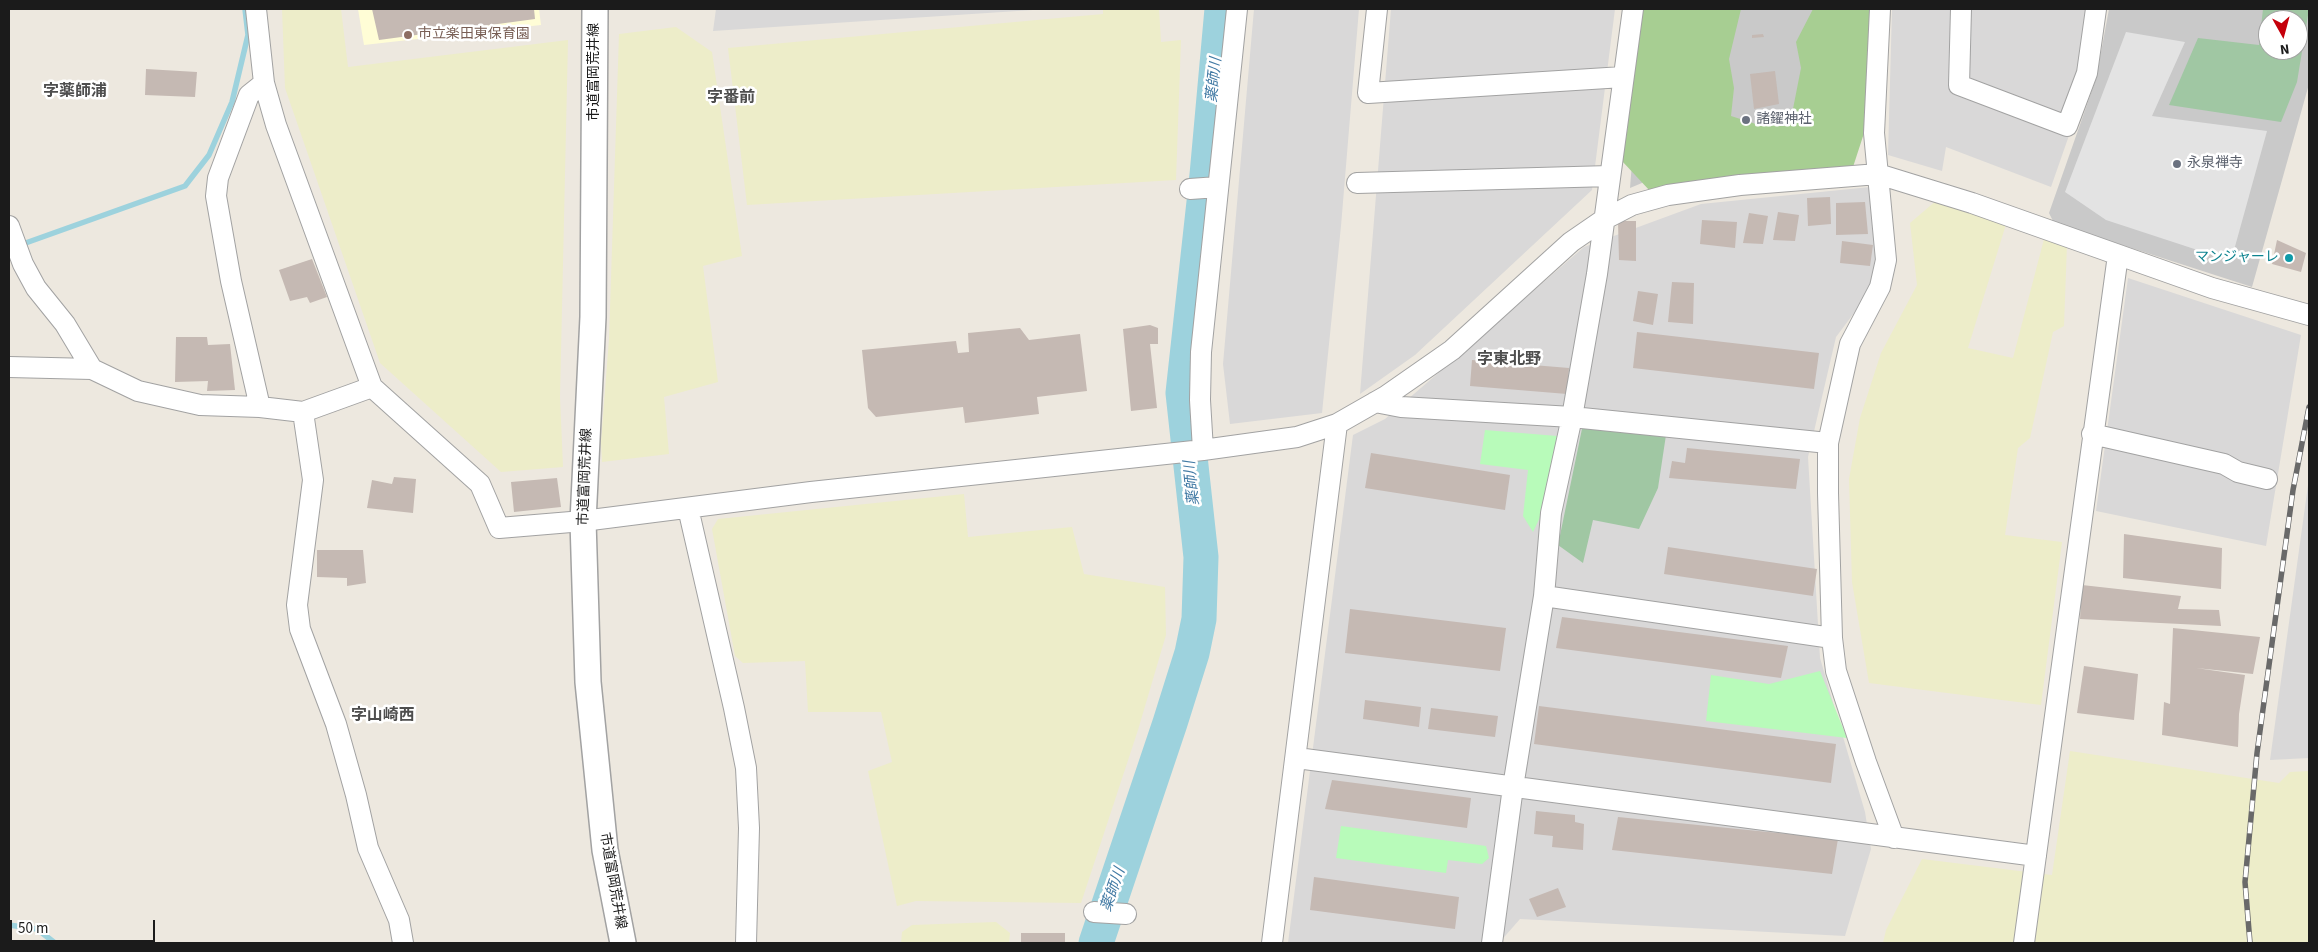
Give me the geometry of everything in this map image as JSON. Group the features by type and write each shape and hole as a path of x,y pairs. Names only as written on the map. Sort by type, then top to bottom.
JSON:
{"street":[{"path":"256,9 264,83 276,125 372,387 480,484 499,528 583,521 1203,450 1297,437 1336,424 1375,402 1452,350 1571,242 1603,220 1632,205 1668,195 1784,180 1878,174 1972,203 2212,288 2309,314"},
{"name":"市道富岡荒井線","path":"595,9 593,317 583,521 588,682 593,750 605,850 623,943"},
{"path":"1203,450 1200,374 1237,9"},
{"path":"1378,9 1368,93 1623,77"},
{"path":"1492,943 1513,787 1544,596 1551,514 1572,417 1597,274 1633,9"},
{"path":"1880,9 1874,133 1885,266 1880,287 1850,344 1828,443 1832,638 1836,671 1866,762 1894,838"},
{"path":"1961,9 1959,85 2067,126 2086,73 2096,9"},
{"path":"260,407 231,281 216,196 218,178 249,95 264,83"},
{"path":"1357,183 1610,176"},
{"path":"1190,189 1218,187"},
{"path":"14,240 36,288 66,324 92,369"},
{"path":"2024,943 2092,434 2118,255"},
{"path":"9,367 92,369 138,391 175,400 200,405 260,407 303,412 372,387"},
{"path":"1375,402 1401,407 1572,417 1828,443"},
{"path":"303,412 313,480 297,605 300,629 336,724 356,795 368,848 399,920 403,943"},
{"path":"1272,943 1297,758 1336,424"},
{"path":"2092,434 2224,464 2238,472 2267,479"},
{"path":"688,508 746,768 749,828 746,943"},
{"path":"1544,596 1832,638"},
{"path":"1297,758 2036,856"},
{"path":"1094,912 1126,914"}],"shaded area":[{"name":"市立楽田東保育園","path":"358,9 539,9 541,25 364,45"},
{"path":"716,9 1048,9 713,31"},
{"path":"1254,9 1359,9 1341,226 1322,413 1230,424 1223,364"},
{"path":"1391,9 1615,9 1592,190 1415,355 1360,394"},
{"name":"諸鑃神社","path":"1649,9 1866,9 1851,158 1661,175 1630,188 1640,62"},
{"path":"1892,9 2102,9 2088,81 2051,187 1946,147 1942,171 1888,155"},
{"name":"永泉禅寺","path":"2109,9 2309,9 2309,84 2252,287 2054,223 2049,213 2096,79"},
{"path":"2126,32 2185,42 2152,116 2267,131 2231,261 2106,220 2065,192"},
{"path":"1870,187 1877,237 1873,282 1860,305 1836,337 1808,457 1820,658 1865,812 1871,849 1845,936 1520,919 1499,943 1288,943 1353,435 1385,419 1584,247 1701,204"},
{"path":"2128,278 2301,335 2266,546 2096,511"},
{"path":"2309,478 2309,758 2270,760"}],"green space":[{"path":"282,9 341,9 348,67 568,40 560,397 563,467 501,472 380,363 285,88"},
{"path":"1103,9 1159,9 1161,42 1181,40 1176,180 747,205 728,48 1103,14"},
{"name":"諸鑃神社","path":"1639,9 1741,9 1729,59 1734,88 1731,116 1759,125 1791,119 1801,68 1796,42 1813,9 1871,9 1866,127 1853,167 1723,178 1650,191 1622,161 1627,132"},
{"path":"2263,9 2309,9 2308,15 2308,10 2263,10"},
{"path":"676,27 712,52 742,256 703,266 718,382 664,397 669,454 602,462 601,442 609,339 619,34"},
{"path":"2198,38 2258,45 2258,60 2301,60 2297,82 2281,122 2169,105"},
{"path":"1937,200 2007,221 1968,348 2013,358 2044,239 2067,245 2064,326 2053,332 2030,438 2018,448 2005,535 2062,542 2041,705 1869,683 1852,582 1849,479 1860,418 1881,353 1917,285 1910,223"},
{"path":"1583,424 1666,435 1658,488 1639,529 1593,520 1583,563 1558,545"},
{"path":"1485,430 1557,436 1545,507 1533,532 1523,516 1528,470 1480,464"},
{"path":"964,494 968,537 1072,527 1084,574 1165,587 1166,635 1138,730 1081,903 916,901 897,906 868,771 892,762 881,712 808,712 805,661 743,663 735,656 712,529 718,519"},
{"path":"1820,671 1847,738 1706,721 1711,675 1769,684"},
{"path":"2070,751 2279,783 2290,772 2309,771 2309,943 1883,943 1886,930 1922,859 2052,875"},
{"path":"1341,826 1486,846 1489,858 1482,864 1448,860 1446,873 1336,858"},
{"path":"996,922 1010,933 1009,943 901,943 902,932 912,925"}],"building":[{"name":"市立楽田東保育園","path":"372,9 534,9 535,19 379,40"},
{"path":"1763,34 1764,37 1752,38 1752,35"},
{"path":"146,69 197,72 195,97 145,95"},
{"path":"1775,71 1779,104 1754,109 1750,74"},
{"path":"1830,197 1831,224 1808,226 1807,198"},
{"path":"1865,202 1868,234 1836,235 1836,203"},
{"path":"1778,212 1799,215 1795,241 1773,240"},
{"path":"1749,213 1768,216 1763,244 1743,243"},
{"path":"1702,220 1737,222 1735,248 1700,244"},
{"path":"1618,221 1636,221 1636,261 1619,260"},
{"name":"マンジャーレ","path":"2277,240 2306,253 2301,272 2272,264"},
{"path":"1842,241 1873,245 1870,266 1840,263"},
{"path":"312,259 327,297 310,303 307,297 290,301 279,270"},
{"path":"1672,282 1694,283 1693,324 1668,322"},
{"path":"1638,291 1658,294 1653,325 1633,321"},
{"path":"1150,325 1158,328 1158,344 1150,344 1157,408 1131,411 1123,329"},
{"path":"1020,328 1029,340 1080,334 1087,391 1037,397 1039,414 965,423 963,407 876,417 868,408 862,350 956,341 958,353 969,352 968,333"},
{"path":"1637,332 1819,353 1814,389 1633,368"},
{"path":"176,337 207,337 208,345 230,344 235,390 207,391 208,381 175,382"},
{"path":"1472,360 1569,368 1567,394 1470,386"},
{"path":"1687,448 1800,459 1796,489 1669,478 1672,461 1685,463"},
{"path":"1371,453 1510,475 1505,510 1365,488"},
{"path":"394,477 416,479 413,513 367,508 372,480 392,484"},
{"path":"557,478 561,507 514,512 511,482"},
{"path":"2124,534 2222,548 2221,589 2123,578"},
{"path":"1668,547 1817,569 1813,596 1664,574"},
{"path":"317,550 363,550 366,583 347,586 347,578 317,577"},
{"path":"2082,585 2181,596 2178,609 2219,610 2221,626 2080,619"},
{"path":"1350,609 1506,628 1500,671 1345,653"},
{"path":"1562,617 1788,646 1781,678 1556,648"},
{"path":"2173,628 2260,637 2253,674 2196,668 2245,675 2239,714 2238,747 2162,735 2164,702 2170,704"},
{"path":"2084,666 2138,674 2134,720 2077,713"},
{"path":"1365,700 1421,707 1419,727 1363,719"},
{"path":"1539,706 1836,744 1831,783 1534,744"},
{"path":"1431,708 1498,716 1495,737 1428,729"},
{"path":"1332,780 1471,798 1467,828 1325,809"},
{"path":"1536,811 1575,815 1575,822 1584,824 1583,850 1552,847 1553,836 1534,834"},
{"path":"1618,817 1838,839 1832,874 1612,850"},
{"path":"1314,877 1459,897 1455,929 1310,910"},
{"path":"1558,888 1566,907 1537,917 1529,899"},
{"path":"1021,933 1065,933 1065,943 1021,943"}],"waterway":[{"path":"20,245 185,186 209,155 232,102 248,35 245,9"},
{"name":"薬師川","path":"1096,943 1170,723 1192,653 1199,619 1201,557 1183,393 1207,175 1222,9"},
{"path":"9,925 37,929 55,943"}],"railway":[{"path":"2250,943 2245,882 2257,753 2293,490 2309,407"}],"place":[{"name":"市立楽田東保育園","path":"408,35"},
{"name":"諸鑃神社","path":"1746,120"},
{"name":"永泉禅寺","path":"2177,164"},
{"name":"マンジャーレ","path":"2289,258"}],"district":[{"name":"字薬師浦","path":"75,92"},
{"name":"字番前","path":"731,98"},
{"name":"字東北野","path":"1509,360"},
{"name":"字山崎西","path":"383,716"}]}
